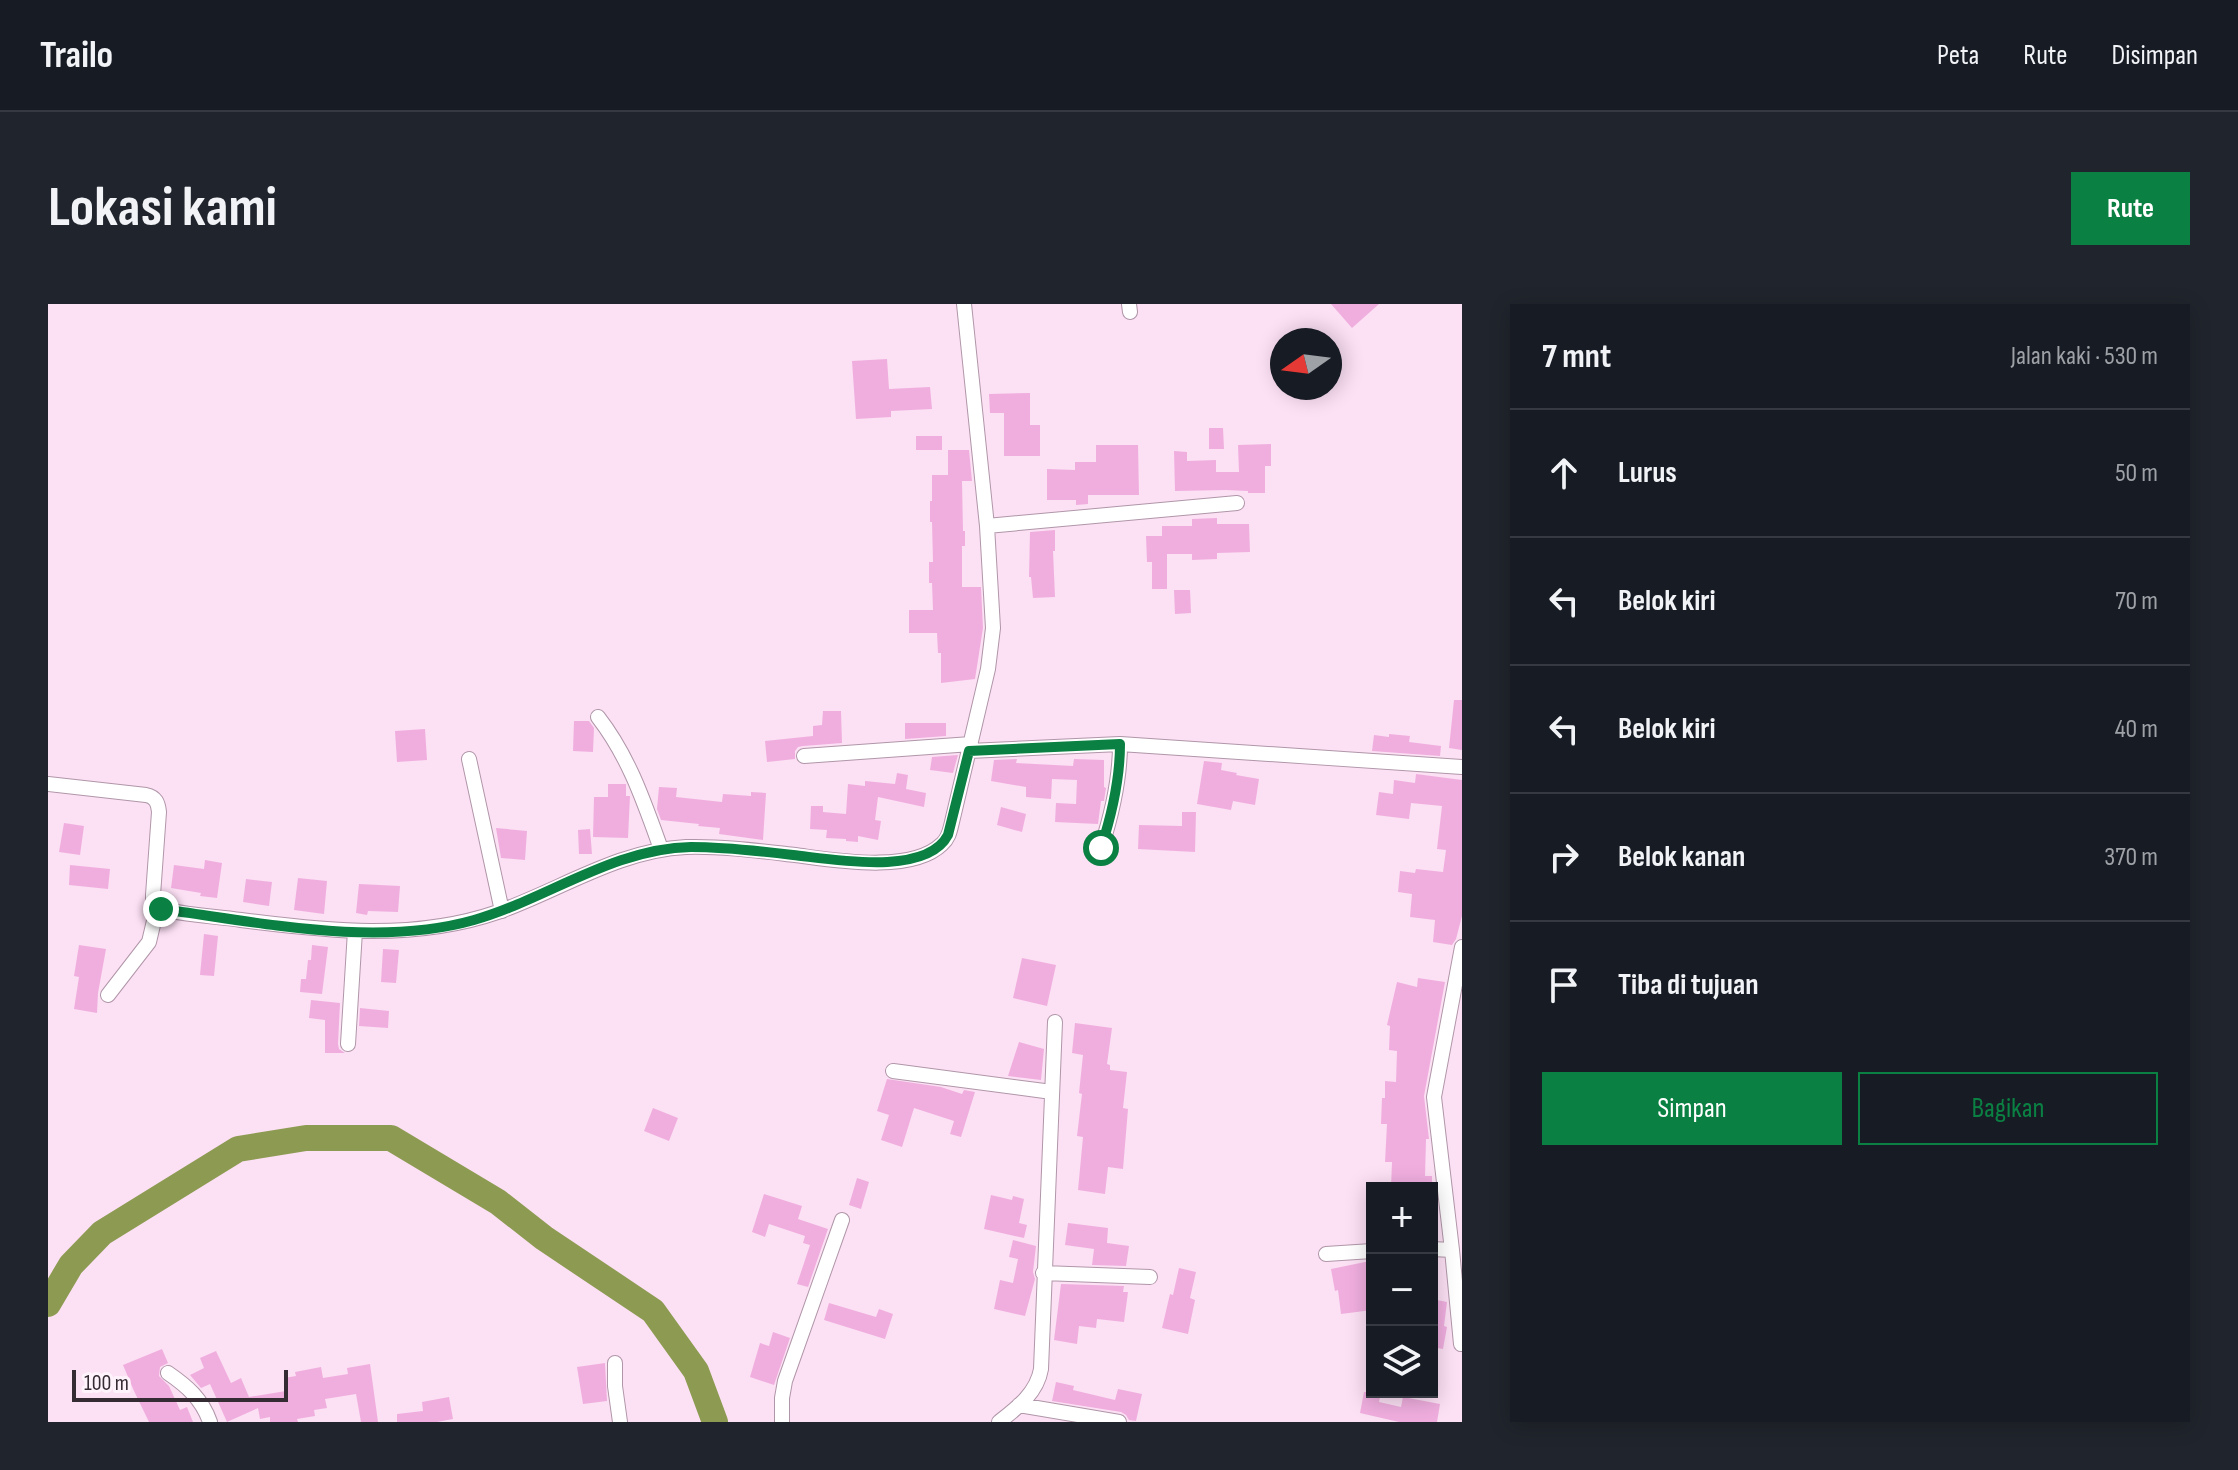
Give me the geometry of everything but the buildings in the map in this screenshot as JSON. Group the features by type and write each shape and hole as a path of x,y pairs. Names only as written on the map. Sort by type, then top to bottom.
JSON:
{"street":[{"path":"157,908 316,930 437,928 502,911 572,880 661,849 701,847 850,862 886,862 913,858 937,848 946,839 970,748 992,642 987,526 964,304"},
{"path":"987,526 1237,503"},
{"path":"598,717 631,770 661,849"},
{"path":"1101,848 1114,804 1120,744"},
{"path":"804,756 1120,744 1462,767"},
{"path":"469,759 502,911"},
{"path":"48,784 146,795 154,797 158,804 152,900 157,908 149,942 108,995"},
{"path":"348,1044 355,931"},
{"path":"1461,1344 1434,1097 1462,947"},
{"path":"999,1422 1019,1405 1040,1376 1055,1022"},
{"path":"893,1071 1052,1092"},
{"path":"782,1422 785,1381 842,1220"},
{"path":"1438,1249 1452,1250"},
{"path":"1326,1254 1366,1251"},
{"path":"1043,1273 1150,1277"},
{"path":"615,1363 620,1422"},
{"path":"168,1373 194,1393 210,1422"},
{"path":"1019,1405 1119,1422"}],"waterway":[{"path":"48,1304 71,1265 102,1233 238,1149 306,1138 391,1138 498,1202 544,1238 653,1311 696,1371 715,1422"}],"route":[{"path":"161,909 316,930 422,930 502,911 572,880 661,849 701,847 877,863 913,858 937,848 948,835 969,751 1120,744 1114,804 1101,848"}]}
